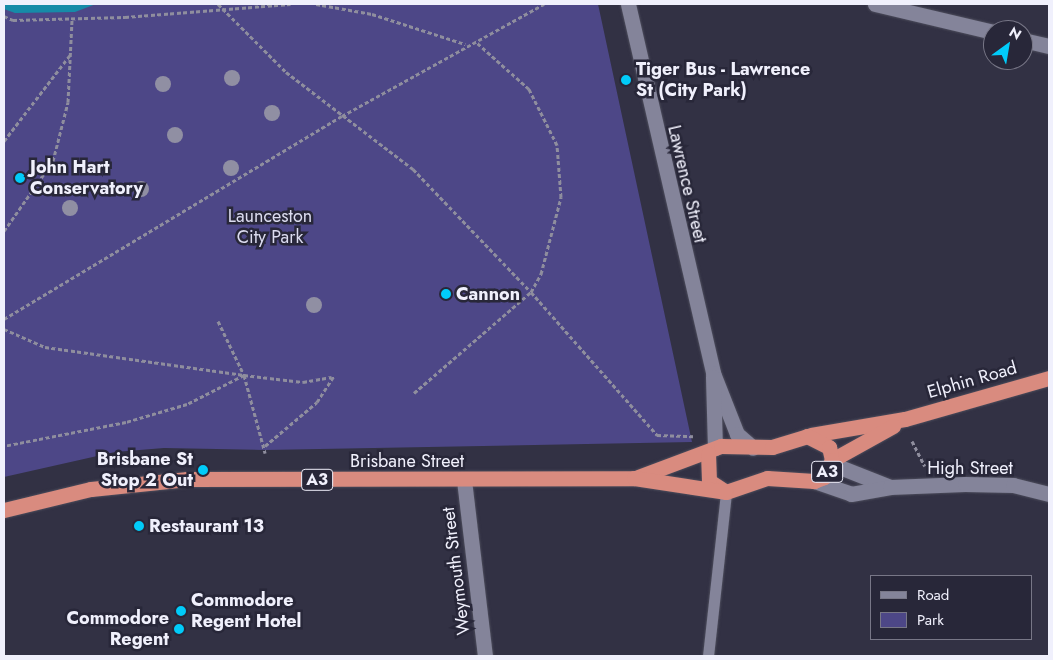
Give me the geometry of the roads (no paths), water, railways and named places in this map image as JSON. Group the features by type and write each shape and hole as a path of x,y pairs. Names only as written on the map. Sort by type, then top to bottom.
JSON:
{"highway":[{"name":"Elphin Road","path":"807,436 905,419 1049,378"},
{"name":"Elphin Road","path":"832,462 905,419"},
{"name":"A3","path":"711,451 784,445 807,436 829,446 832,462 814,481 768,478 725,492"},
{"name":"Brisbane Street","path":"634,478 711,451"},
{"path":"711,451 709,481 725,492"},
{"name":"Brisbane Street","path":"4,510 62,494 145,482 634,478 725,492"}],"street":[{"name":"Lawrence Street","path":"628,4 713,373 737,434 753,448"},
{"path":"875,4 983,30"},
{"path":"1033,42 1049,46"},
{"name":"Lawrence Street","path":"711,451 713,373"},
{"name":"High Street","path":"832,462 890,487"},
{"name":"Weymouth Street","path":"464,480 485,656"},
{"name":"High Street","path":"814,481 851,494 890,487 1003,485 1049,494"}],"lane":[{"path":"708,656 725,492"}],"water":[{"path":"4,4 96,4 75,12 15,13 4,9"}],"place":[{"name":"Tiger Bus - Lawrence St (City Park)","path":"626,80"},
{"name":"John Hart Conservatory","path":"20,178"},
{"name":"Cannon","path":"446,294"},
{"name":"Brisbane St Stop 2 Out","path":"203,470"},
{"name":"Restaurant 13","path":"139,526"},
{"name":"Commodore Regent Hotel","path":"181,611"},
{"name":"Commodore Regent","path":"179,629"}],"park label":[{"name":"Launceston City Park","path":"270,227"}]}
